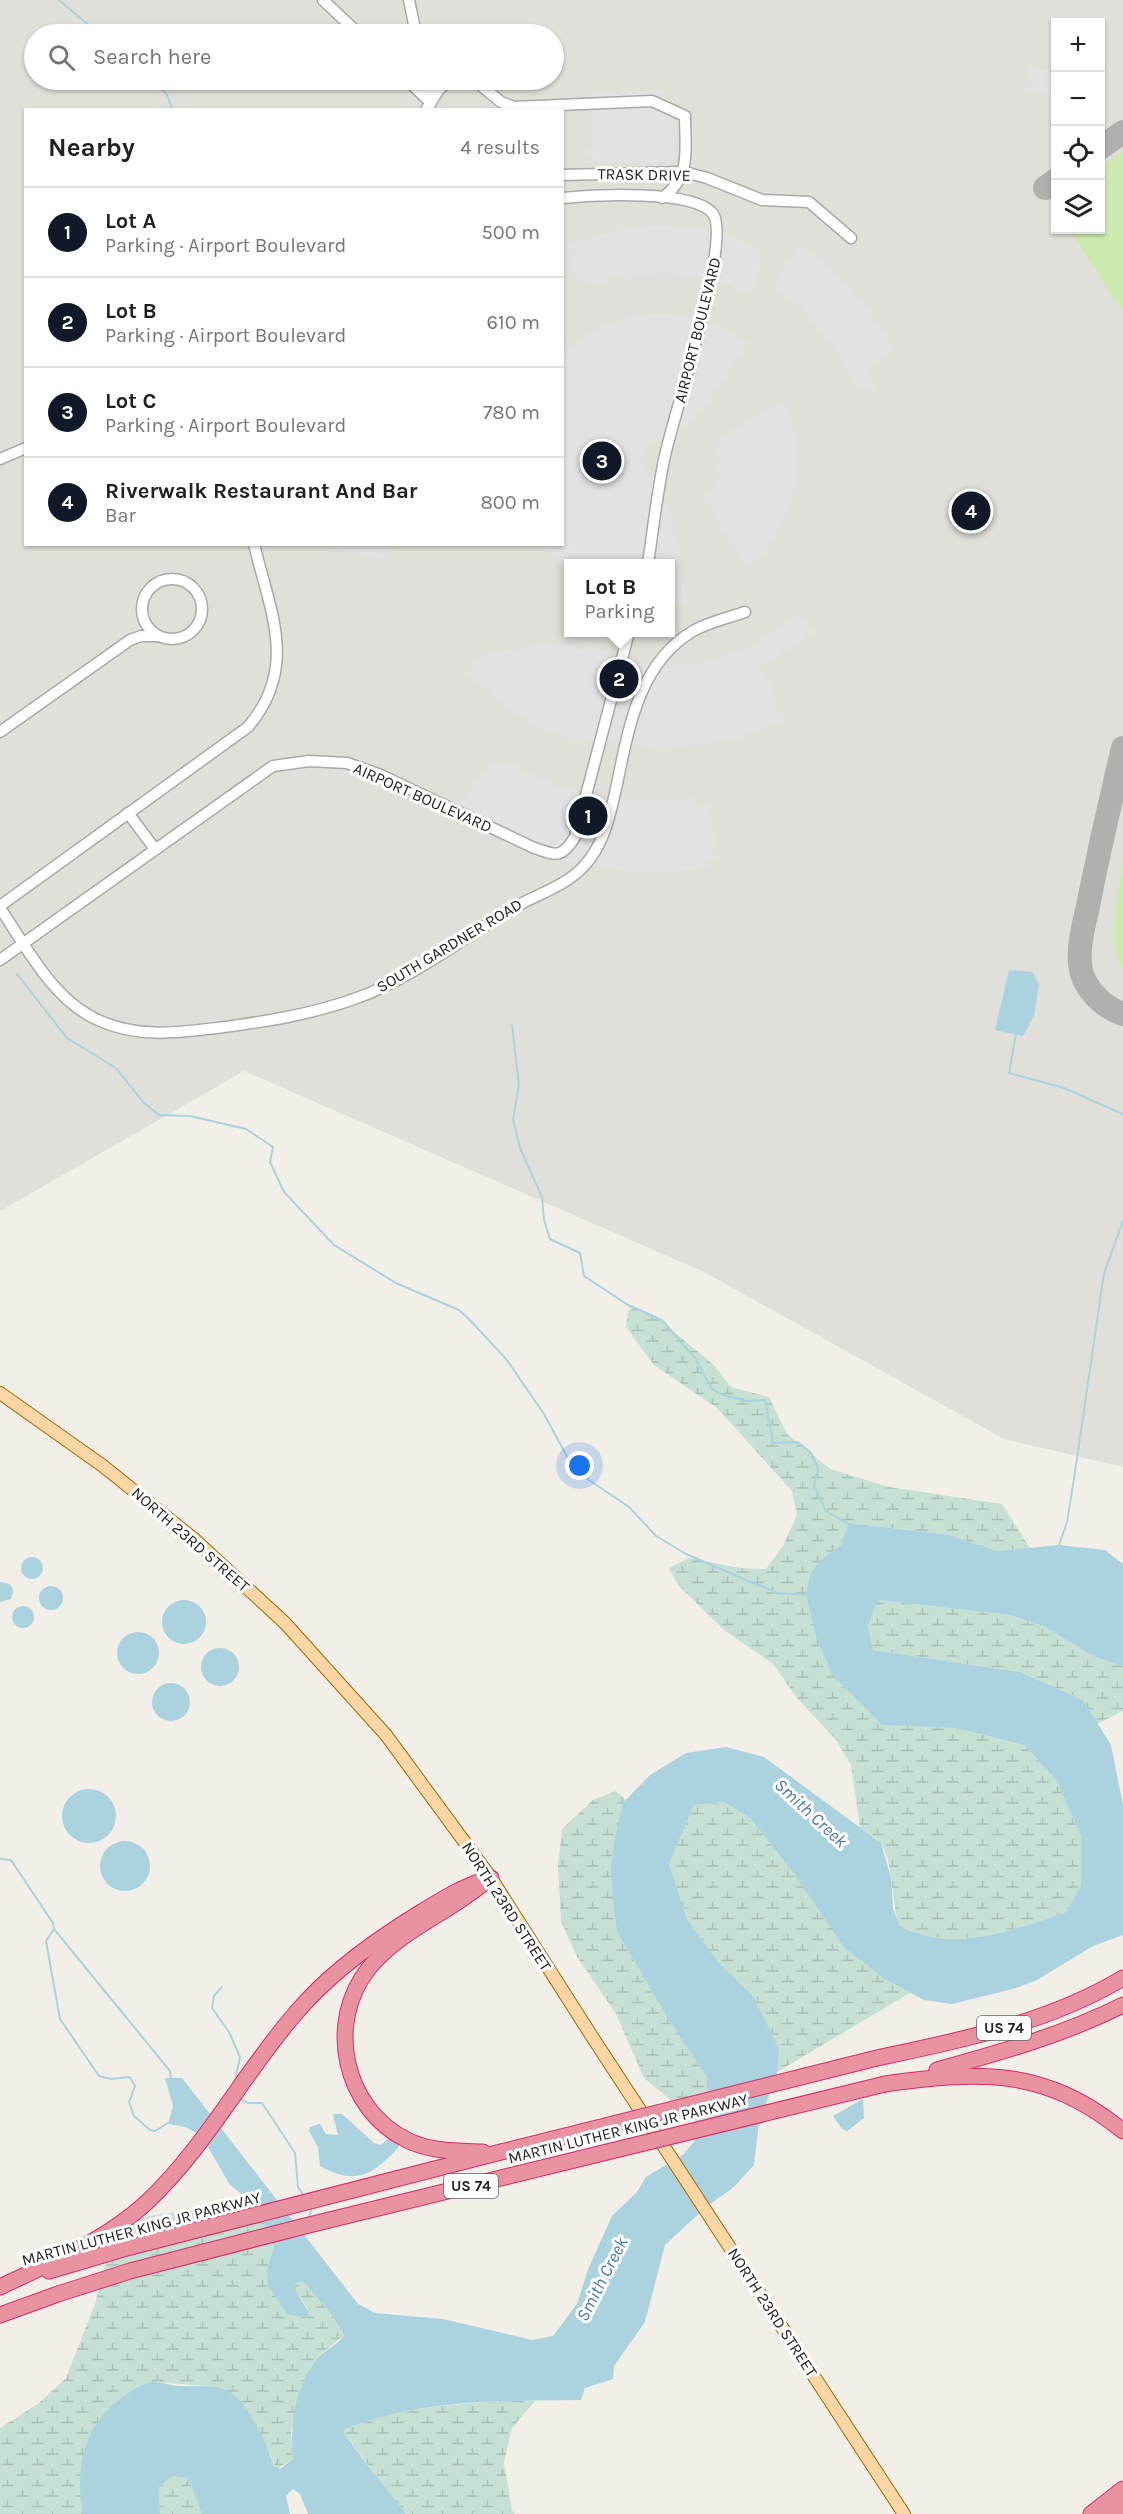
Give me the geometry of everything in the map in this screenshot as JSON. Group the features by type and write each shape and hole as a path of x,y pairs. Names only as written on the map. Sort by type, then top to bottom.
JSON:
{"highway":[{"path":"491,1878 471,1895 406,1935 368,1969 350,2003 344,2037 351,2077 372,2114 390,2130 407,2140 429,2148 501,2152"},
{"path":"0,2287 50,2267 103,2234 146,2203 184,2162 296,2012 352,1960 463,1886 491,1878"},
{"name":"MARTIN LUTHER KING JR PARKWAY","path":"50,2267 501,2152 1011,2026 1096,1994 1123,1978"},
{"name":"MARTIN LUTHER KING JR PARKWAY","path":"3,2315 58,2294 130,2271 885,2084 1041,2041 1081,2026 1123,2005"},
{"path":"885,2084 954,2075 1003,2076 1043,2086 1078,2100 1102,2114 1123,2131"},
{"path":"1091,2514 1123,2489"},
{"path":"1110,2514 1123,2505"}],"main road":[{"name":"NORTH 23RD STREET","path":"0,1393 155,1506 271,1610 386,1735 491,1878 904,2514"}],"street":[{"path":"323,0 349,24"},
{"path":"409,0 414,24"},
{"path":"415,90 428,106"},
{"path":"427,90 428,106"},
{"path":"428,106 438,90"},
{"path":"486,90 501,102 514,107 652,101 685,116 684,172 676,188 662,198"},
{"name":"TRASK DRIVE","path":"564,175 684,172 707,178 762,200 808,202 851,238"},
{"name":"AIRPORT BOULEVARD","path":"564,198 662,198 702,204 712,213 718,223 718,245 664,460 649,559"},
{"path":"0,459 24,449"},
{"path":"0,907 248,727 272,690 278,649 254,546"},
{"path":"0,732 130,640 141,636 182,638 197,625 202,606 194,589 177,579 158,582 145,596 142,616 130,640"},
{"name":"SOUTH GARDNER ROAD","path":"0,907 54,986 71,1003 96,1020 120,1030 145,1033 187,1032 304,1015 356,999 442,953 531,897 557,886 584,866 601,842 610,814 630,725 649,676 669,650 694,630 745,612"},
{"path":"142,616 146,625 158,636"},
{"name":"AIRPORT BOULEVARD","path":"0,960 273,766 309,761 347,763 381,775 532,847 556,855 567,851 576,837 628,637"},
{"path":"129,813 155,849"}],"shaded area":[{"path":"0,0 1123,0 1123,1467 1004,1439 704,1272 244,1071 0,1211"},
{"path":"1031,67 1051,71 1051,95 1026,91"},
{"path":"665,90 665,97 673,104 675,162 593,163 593,156 588,155 588,149 592,148 592,100 595,92"},
{"path":"652,226 689,227 716,232 761,248 758,254 765,257 749,294 724,283 673,273 629,274 587,286 584,280 577,282 567,256 573,253 570,244 618,230"},
{"path":"799,244 830,267 858,294 895,350 868,369 875,389 862,392 859,386 854,388 839,356 823,333 799,307 771,286"},
{"path":"660,313 698,318 724,328 749,343 701,412 669,442 657,441 650,444 643,456 646,472 661,480 675,521 687,604 675,605 675,559 564,559 564,568 543,546 564,546 564,352 600,326 628,318"},
{"path":"786,399 798,436 799,480 791,509 779,533 764,554 746,569 703,500 718,470 716,440"},
{"path":"324,546 391,546 387,560"},
{"path":"798,614 814,633 762,667 786,721 738,738 710,744 653,747 561,736 538,727 505,707 467,674 482,655 539,645 568,645 585,651 588,645 610,653 608,662 617,663 617,660 662,666 699,663 752,645"},
{"path":"501,760 558,786 596,796 647,801 698,798 699,806 709,805 717,858 707,860 708,868 670,872 626,871 555,860 498,838 463,820 467,812 459,806 490,762 496,767"}],"green space":[{"path":"1123,151 1123,308 1115,301 1073,234 1105,234 1105,164"},
{"path":"1123,861 1123,968 1117,958 1114,932"},
{"path":"633,1307 662,1320 713,1364 731,1387 769,1397 787,1434 830,1469 889,1487 1002,1504 1030,1548 997,1551 950,1535 850,1523 841,1545 823,1558 862,1703 882,1724 956,1728 1024,1745 1057,1781 1081,1836 1081,1885 1066,1912 1004,1932 962,1939 920,1934 900,1926 886,1854 878,1840 860,1828 851,1765 836,1740 797,1698 773,1664 724,1630 678,1585 669,1568 689,1558 740,1568 766,1569 783,1546 797,1515 792,1491 717,1408 654,1365 626,1327 628,1311"},
{"path":"878,1600 1010,1615 1043,1626 1093,1656 1123,1666 1123,1711 1097,1724 1083,1700 1020,1672 873,1650 868,1626"},
{"path":"616,1791 626,1800 615,1836 611,1867 617,1932 668,2019 706,2076 710,2112 702,2126 644,2078 615,2012 577,1957 561,1921 558,1867 562,1829 593,1800"},
{"path":"724,1802 750,1818 795,1875 886,1980 910,1993 777,2072 779,2049 753,1996 718,1962 687,1919 669,1864 694,1805"},
{"path":"237,2203 256,2206 274,2246 267,2270 309,2311 295,2289 295,2283 303,2280 332,2315 344,2335 321,2354 291,2429 293,2459 276,2469 270,2453 208,2386 154,2382 81,2501 83,2514 0,2514 0,2428 39,2403 66,2378 95,2304 114,2230 150,2216"},
{"path":"500,2401 535,2401 512,2428 504,2463 512,2510 515,2514 406,2514 344,2433 345,2429 403,2412"},
{"path":"172,2476 188,2478 202,2514 160,2514 159,2487"}],"water":[{"path":"1009,970 1032,972 1039,984 1034,1016 1023,1036 995,1030"},
{"name":"Smith Creek","path":"849,1523 950,1535 997,1551 1059,1545 1105,1550 1123,1564 1123,1666 1093,1656 1043,1626 1010,1615 878,1600 868,1626 873,1650 1020,1672 1083,1700 1111,1745 1123,1805 1123,1935 1093,1946 1037,1980 1013,1989 952,2004 924,2000 886,1980 844,1947 795,1875 750,1818 724,1802 694,1805 669,1864 687,1919 718,1962 753,1996 779,2049 777,2075 759,2122 754,2165 734,2187 706,2207 665,2245 645,2322 614,2366 613,2379 585,2388 581,2400 491,2402 432,2407 373,2419 345,2429 344,2433 351,2443 406,2514 308,2514 300,2494 293,2489 286,2496 290,2514 202,2514 188,2478 172,2476 159,2487 160,2514 83,2514 80,2479 85,2448 91,2433 110,2407 134,2389 153,2382 178,2386 215,2387 234,2394 255,2423 274,2466 280,2469 293,2459 292,2432 299,2392 304,2380 319,2357 344,2335 332,2315 303,2281 295,2283 309,2318 287,2314 268,2285 267,2270 274,2246 256,2206 230,2185 201,2135 185,2127 168,2124 173,2106 165,2078 182,2078 358,2304 375,2313 443,2319 532,2340 553,2336 577,2304 589,2267 612,2216 637,2192 646,2177 684,2154 696,2139 710,2112 706,2076 668,2019 617,1932 611,1867 615,1836 623,1803 650,1775 686,1753 726,1747 764,1757 881,1843 891,1878 893,1908 900,1926 920,1934 962,1939 983,1936 1025,1926 1066,1912 1081,1885 1081,1836 1057,1781 1024,1745 956,1728 882,1725 833,1676 817,1640 806,1595 811,1572 823,1558 841,1545"},
{"path":"32,1557 40,1560 43,1568 40,1576 32,1579 24,1576 21,1568 24,1560"},
{"path":"0,1582 10,1584 13,1590 11,1599 0,1602"},
{"path":"51,1586 59,1590 63,1598 59,1606 51,1610 43,1606 39,1598 43,1590"},
{"path":"184,1600 199,1607 206,1622 199,1637 184,1644 169,1637 162,1622 169,1607"},
{"path":"23,1606 31,1609 34,1617 31,1625 23,1628 15,1625 12,1617 15,1609"},
{"path":"138,1632 153,1638 159,1653 153,1668 138,1674 123,1668 117,1653 123,1638"},
{"path":"220,1648 233,1654 239,1667 233,1680 220,1686 207,1680 201,1667 207,1654"},
{"path":"171,1683 178,1684 184,1689 189,1695 189,1709 184,1715 178,1720 171,1721 164,1720 158,1715 153,1709 152,1702 153,1695 158,1689 164,1684"},
{"path":"89,1789 99,1791 108,1797 114,1806 116,1816 114,1826 108,1835 99,1841 89,1843 79,1841 70,1835 64,1826 62,1816 64,1806 70,1797 79,1791"},
{"path":"120,1841 130,1841 143,1848 150,1861 150,1871 143,1884 130,1891 120,1891 111,1887 104,1880 100,1871 100,1861 104,1852 111,1845"},
{"path":"863,2099 864,2118 847,2131 842,2129 833,2116"},
{"path":"333,2114 342,2114 374,2143 381,2145 389,2138 400,2143 398,2148 380,2165 363,2175 343,2175 320,2166 318,2147 309,2131 310,2127 320,2124 326,2134 338,2135"}],"waterway":[{"path":"59,0 87,24"},
{"path":"162,90 172,108"},
{"path":"17,974 67,1038 116,1068 143,1102 159,1115 190,1116 246,1129 273,1147 270,1162 284,1192 334,1245 396,1283 459,1310 507,1360 544,1414 570,1462 586,1478 629,1507 656,1536 686,1554 777,1593 806,1595"},
{"path":"512,1025 519,1085 513,1119 520,1148 542,1197 544,1220 550,1239 580,1253 584,1276 628,1305 662,1320 695,1358 712,1389 723,1395 747,1401 765,1400 773,1443 798,1442 811,1453 818,1469 814,1486 826,1511 850,1525"},
{"path":"1016,1034 1009,1073 1064,1088 1123,1114"},
{"path":"1059,1545 1067,1522 1104,1273 1123,1221"},
{"path":"0,1859 11,1860 53,1923 54,1929 170,2071 171,2079"},
{"path":"54,1929 46,1941 60,2019 99,2076 111,2079 130,2077 135,2086 129,2102 134,2116 150,2130 155,2131 168,2123"},
{"path":"222,1987 214,1996 212,2008 229,2032 240,2057 235,2081"},
{"path":"238,2098 248,2103 262,2103 295,2153 298,2187 305,2197"},
{"path":"309,2217 312,2206"}],"taxiway":[{"path":"1105,145 1123,132"},
{"path":"1045,188 1051,184"},
{"path":"1123,748 1084,924 1080,956 1085,981 1094,995 1115,1011 1123,1014"}],"place":[{"name":"Lot C","path":"602,461"},
{"name":"Riverwalk Restaurant And Bar","path":"971,511"},
{"name":"Lot B","path":"619,679"},
{"name":"Lot A","path":"588,816"}]}
